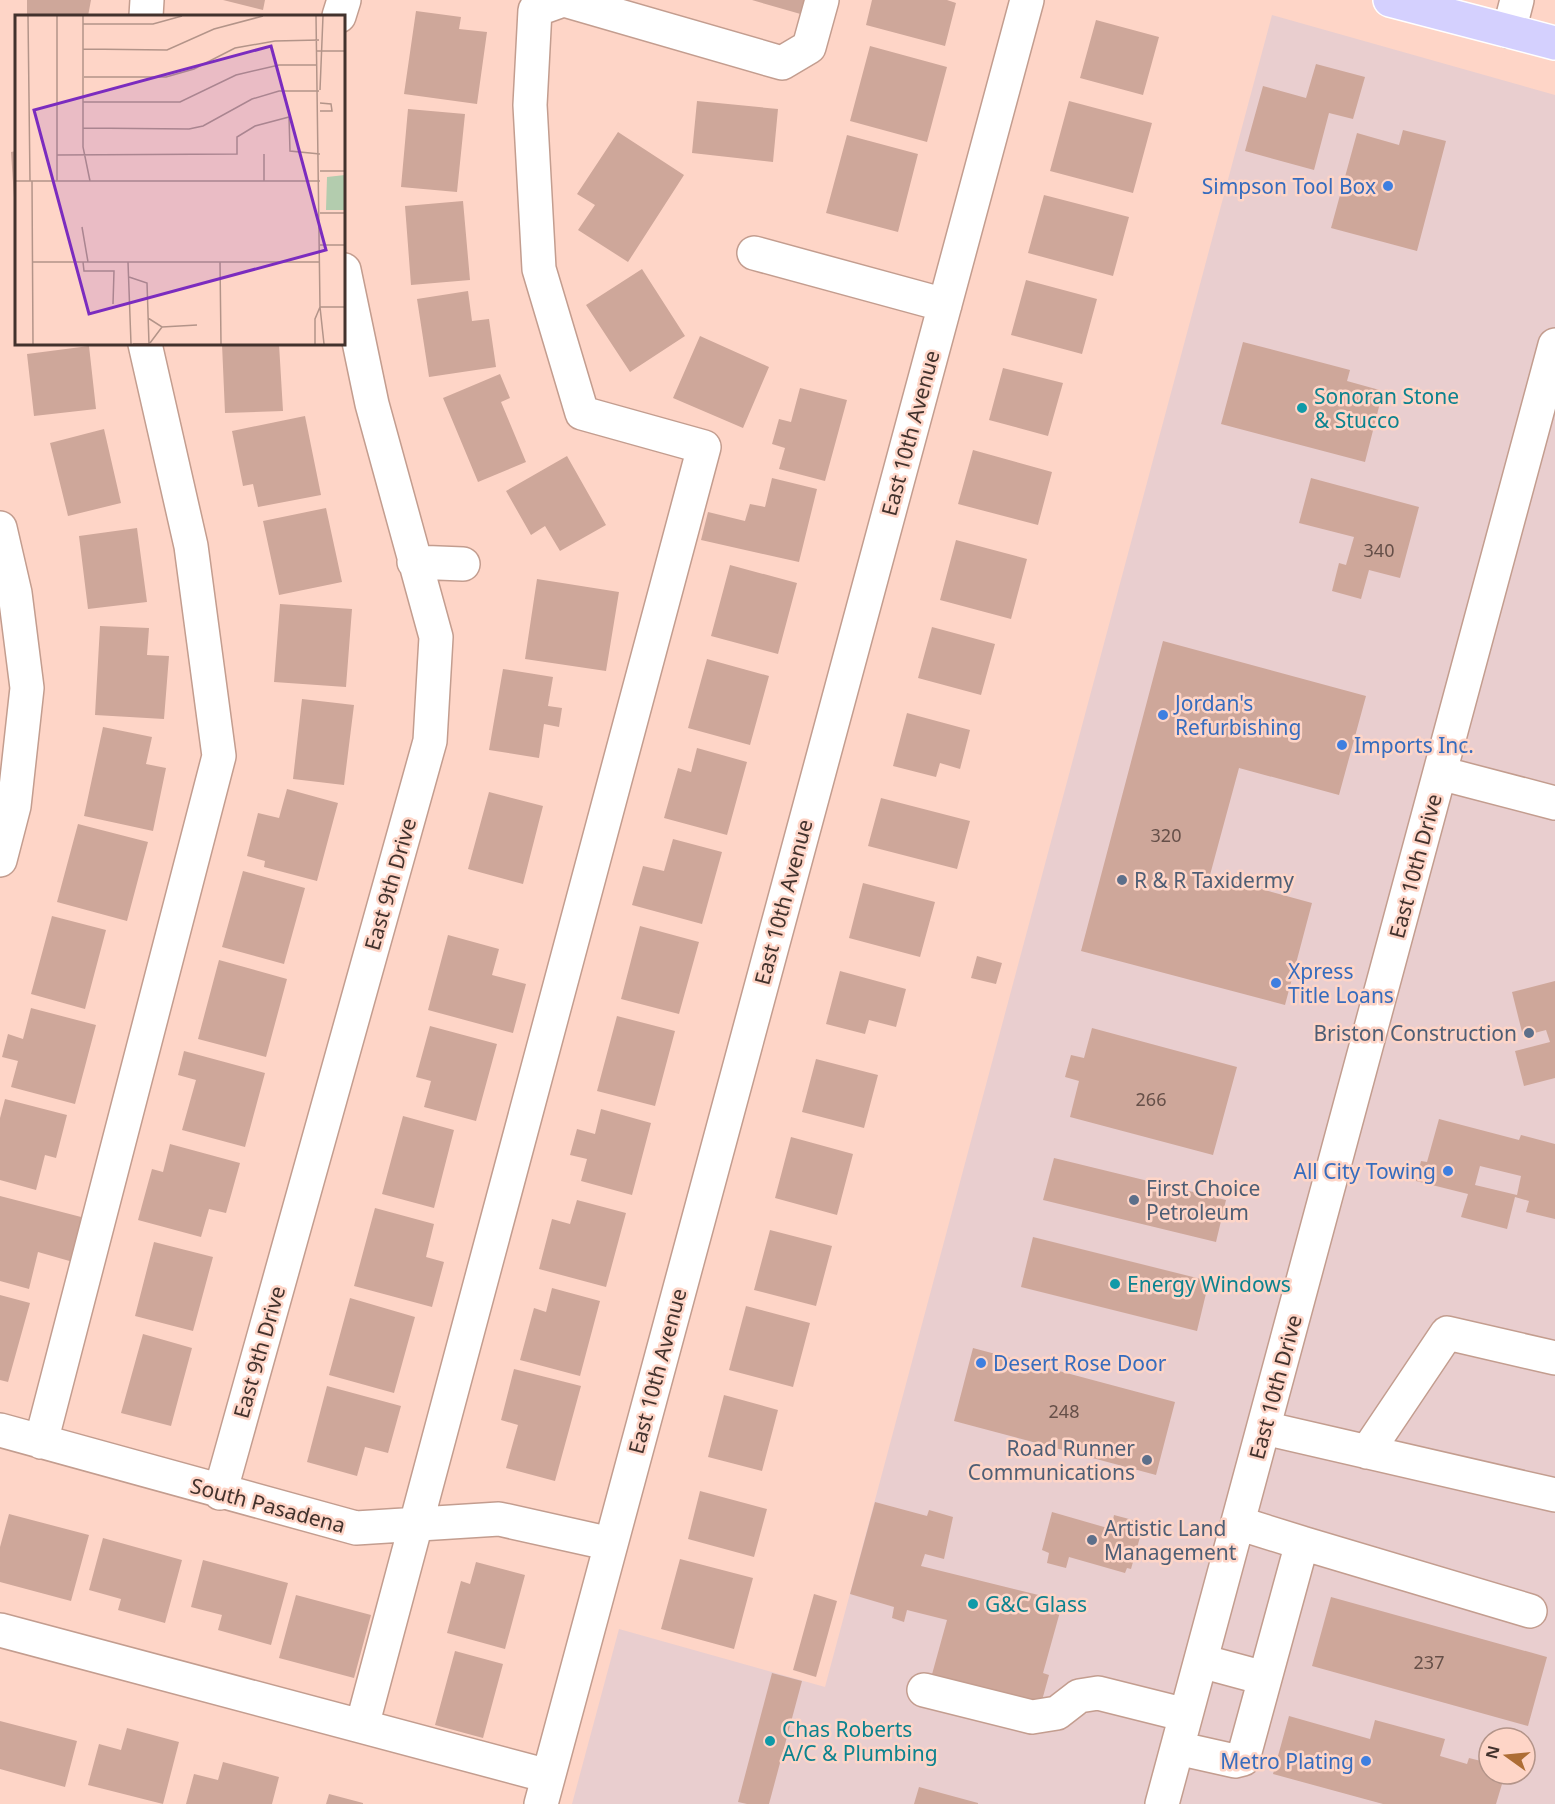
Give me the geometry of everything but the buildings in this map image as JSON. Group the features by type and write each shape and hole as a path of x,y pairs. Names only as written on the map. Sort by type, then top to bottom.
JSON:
{"main road":[{"path":"1390,0 1513,15 1555,43"}],"street":[{"path":"146,15 147,0"},
{"path":"339,15 344,0"},
{"path":"362,1726 418,1524 704,447 582,413 539,269 530,105 535,10 564,0 782,63 809,47 822,0"},
{"name":"East 10th Avenue","path":"544,1790 1027,0"},
{"path":"754,253 945,305"},
{"name":"East 9th Drive","path":"220,1492 430,741 436,637 372,404 345,275"},
{"path":"41,1442 219,756 191,546 145,345"},
{"name":"East 10th Drive","path":"1162,1804 1555,345"},
{"path":"0,528 15,593 27,688 14,806 0,860"},
{"path":"414,562 463,564"},
{"path":"1440,773 1555,803"},
{"path":"1367,1452 1447,1333 1555,1358"},
{"path":"1264,1428 1555,1495"},
{"name":"South Pasadena","path":"0,1430 356,1528 499,1519 611,1544"},
{"path":"1238,1523 1530,1611"},
{"path":"1177,1748 1235,1761 1243,1759 1302,1543"},
{"path":"0,1630 362,1726 544,1790"},
{"path":"1201,1661 1264,1678"},
{"path":"924,1690 1032,1717 1057,1713 1079,1696 1098,1693 1186,1715"}],"shaded area":[{"path":"1272,15 1555,95 1555,1804 572,1804 619,1629 825,1687"}],"place":[{"name":"Simpson Tool Box","path":"1388,186"},
{"name":"Sonoran Stone & Stucco","path":"1302,408"},
{"name":"Jordan's Refurbishing","path":"1163,715"},
{"name":"Imports Inc.","path":"1342,745"},
{"name":"R & R Taxidermy","path":"1122,880"},
{"name":"Xpress Title Loans","path":"1276,983"},
{"name":"Briston Construction","path":"1529,1033"},
{"name":"All City Towing","path":"1448,1171"},
{"name":"First Choice Petroleum","path":"1134,1200"},
{"name":"Energy Windows","path":"1115,1284"},
{"name":"Desert Rose Door","path":"981,1363"},
{"name":"Road Runner Communications","path":"1147,1460"},
{"name":"Artistic Land Management","path":"1092,1540"},
{"name":"G&C Glass","path":"973,1604"},
{"name":"Chas Roberts A/C & Plumbing","path":"770,1741"},
{"name":"Metro Plating","path":"1366,1761"}]}
